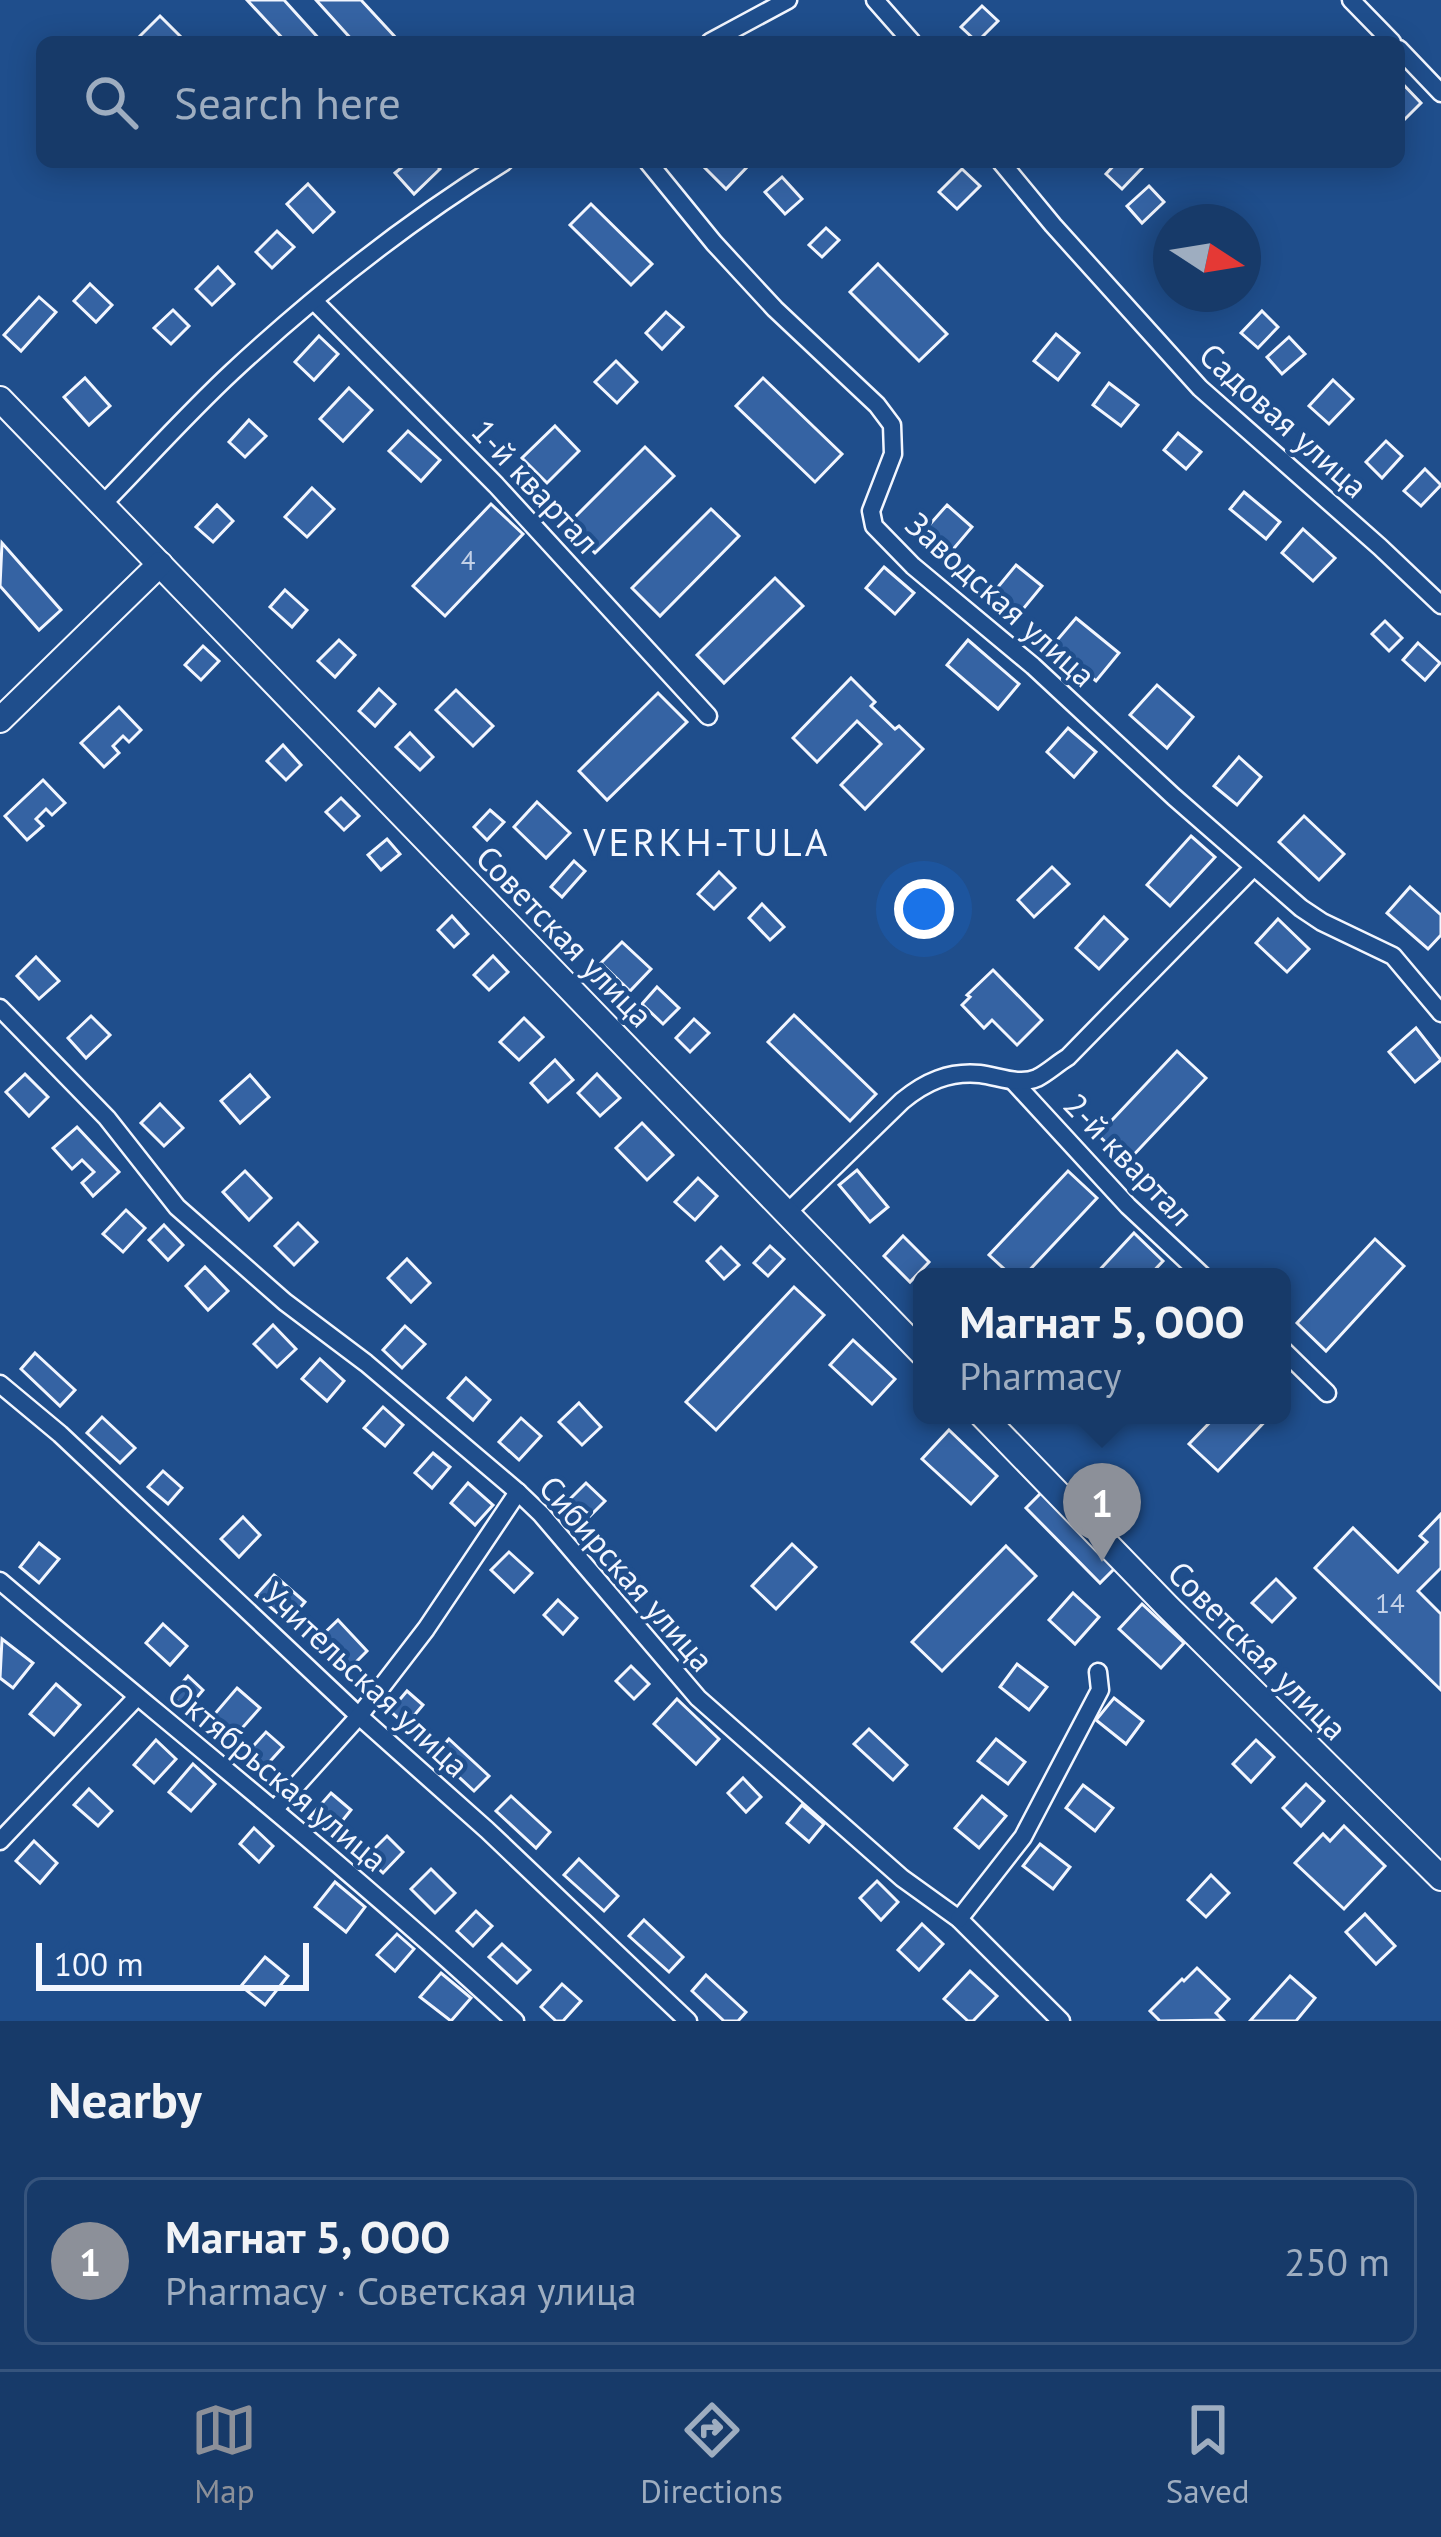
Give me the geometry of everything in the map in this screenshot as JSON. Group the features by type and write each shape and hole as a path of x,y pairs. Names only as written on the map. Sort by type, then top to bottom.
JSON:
{"main road":[{"name":"Советская улица","path":"0,399 913,1344"},
{"path":"0,720 160,564"},
{"name":"Советская улица","path":"991,1424 1441,1878"}],"street":[{"path":"721,36 788,0"},
{"path":"875,0 907,36"},
{"path":"1352,0 1386,36"},
{"path":"1405,55 1441,93"},
{"path":"102,505 231,374 314,302 494,168"},
{"name":"Заводская улица","path":"654,168 775,309 877,404 892,425 893,454 871,511 874,526 913,566 1034,666 1301,908 1393,956 1441,1013"},
{"name":"Садовая улица","path":"1006,168 1200,388 1441,605"},
{"name":"1-й квартал","path":"314,302 496,485 708,716"},
{"path":"787,1213 922,1085 950,1075 1034,1080 1068,1057 1254,867"},
{"name":"Сибирская улица","path":"0,1008 107,1118 177,1207 285,1302 366,1363 518,1492 698,1699 902,1878 959,1919 1061,2021"},
{"name":"2-й квартал","path":"1013,1081 1128,1206 1194,1268"},
{"path":"1291,1358 1327,1393"},
{"name":"Учительская улица","path":"0,1384 688,2021"},
{"path":"274,1809 359,1716 426,1629 518,1492"},
{"name":"Октябрьская улица","path":"0,1581 274,1809 514,2021"},
{"path":"959,1919 1023,1837 1100,1690 1098,1672"},
{"path":"0,1841 137,1697"}],"building":[{"path":"247,0 284,0 317,36 280,36"},
{"path":"316,0 361,0 394,36 349,36"},
{"path":"982,6 998,21 983,36 971,36 961,27"},
{"path":"160,16 180,36 140,36"},
{"path":"1405,86 1421,103 1405,119"},
{"path":"401,168 440,169 414,194 395,173"},
{"path":"705,168 746,168 726,189"},
{"path":"1112,168 1142,168 1122,189 1106,174"},
{"path":"962,169 980,186 957,209 939,192"},
{"path":"782,177 802,199 785,214 765,192"},
{"path":"308,184 334,212 313,232 287,204"},
{"path":"1149,186 1164,202 1153,204 1153,212 1142,223 1127,206"},
{"path":"591,204 652,264 631,285 570,225"},
{"path":"826,228 839,240 822,257 809,245"},
{"path":"277,231 294,247 272,268 256,252"},
{"path":"878,264 947,334 919,361 850,292"},
{"path":"218,267 234,284 212,305 196,289"},
{"path":"90,284 112,305 96,322 74,301"},
{"path":"39,297 56,312 21,351 4,335"},
{"path":"173,310 189,326 171,344 154,328"},
{"path":"1262,311 1278,327 1258,348 1241,333"},
{"path":"666,312 683,327 662,349 646,333"},
{"path":"1056,334 1079,353 1058,380 1034,361"},
{"path":"319,336 338,354 314,380 295,362"},
{"path":"1289,337 1305,354 1282,374 1267,357"},
{"path":"616,361 637,382 617,403 595,382"},
{"path":"85,378 110,406 89,425 64,397"},
{"path":"763,378 842,454 815,482 736,406"},
{"path":"1333,380 1353,399 1329,424 1309,406"},
{"path":"1109,383 1138,405 1121,426 1093,405"},
{"path":"349,388 372,410 343,441 320,419"},
{"path":"249,420 266,436 245,457 229,442"},
{"path":"555,426 579,451 547,483 522,458"},
{"path":"408,431 440,460 421,481 389,451"},
{"path":"1178,433 1201,452 1186,469 1164,450"},
{"path":"1386,441 1402,456 1382,478 1366,462"},
{"path":"645,447 674,476 595,553 567,525"},
{"path":"1425,469 1441,485 1421,506 1404,491"},
{"path":"312,488 334,509 307,537 285,517"},
{"path":"1244,492 1280,522 1266,539 1230,509"},
{"path":"491,504 523,534 445,616 413,586"},
{"path":"217,505 233,521 213,542 196,527"},
{"path":"947,505 972,527 950,553 924,531"},
{"path":"711,509 739,536 660,616 632,588"},
{"path":"1303,529 1335,558 1313,581 1282,553"},
{"path":"2,543 61,610 39,630 0,586"},
{"path":"1016,565 1042,586 1019,614 993,593"},
{"path":"884,567 914,593 895,614 866,588"},
{"path":"775,578 803,606 724,683 697,655"},
{"path":"285,590 307,610 292,627 270,607"},
{"path":"1076,618 1119,653 1096,681 1053,645"},
{"path":"1385,621 1402,638 1389,651 1372,634"},
{"path":"339,640 355,655 335,677 318,661"},
{"path":"968,640 1019,684 998,709 947,665"},
{"path":"1418,643 1440,663 1425,680 1403,660"},
{"path":"203,646 219,661 201,680 185,665"},
{"path":"851,678 875,702 871,706 923,749 865,809 841,785 881,744 857,721 817,762 793,738"},
{"path":"1157,685 1193,717 1167,748 1130,715"},
{"path":"379,689 395,704 375,726 359,711"},
{"path":"456,690 493,726 473,746 436,710"},
{"path":"658,693 687,722 607,800 579,771"},
{"path":"119,707 141,730 129,742 123,736 113,746 119,753 104,767 81,743"},
{"path":"1068,728 1096,752 1074,777 1047,752"},
{"path":"410,733 433,757 420,770 396,747"},
{"path":"283,745 301,765 286,780 267,761"},
{"path":"1239,757 1261,777 1237,805 1214,786"},
{"path":"43,780 65,803 52,815 46,809 36,819 43,826 27,840 5,816"},
{"path":"341,798 359,816 344,830 326,812"},
{"path":"537,802 570,833 546,858 514,827"},
{"path":"490,810 504,822 487,840 474,827"},
{"path":"1304,816 1344,854 1319,880 1279,842"},
{"path":"1191,836 1215,857 1170,906 1147,885"},
{"path":"387,839 400,854 381,870 368,855"},
{"path":"574,861 585,871 562,897 551,887"},
{"path":"1052,867 1069,884 1034,917 1018,900"},
{"path":"719,872 735,888 714,909 698,894"},
{"path":"1410,887 1441,915 1441,935 1428,949 1387,913"},
{"path":"762,904 784,927 770,940 749,918"},
{"path":"452,916 468,934 454,947 438,930"},
{"path":"1104,917 1127,939 1099,969 1076,948"},
{"path":"1278,919 1309,949 1287,972 1256,943"},
{"path":"622,942 651,969 630,991 601,963"},
{"path":"493,956 508,972 489,990 474,975"},
{"path":"36,957 59,981 39,999 17,976"},
{"path":"993,970 1042,1020 1017,1045 992,1020 984,1028 962,1005"},
{"path":"657,987 679,1008 663,1024 642,1004"},
{"path":"794,1015 876,1094 850,1121 768,1042"},
{"path":"91,1016 110,1035 86,1058 68,1038"},
{"path":"524,1018 543,1037 519,1060 500,1042"},
{"path":"694,1019 709,1033 690,1052 676,1038"},
{"path":"1416,1028 1441,1060 1415,1082 1389,1052"},
{"path":"1177,1051 1206,1078 1127,1162 1098,1135"},
{"path":"555,1060 573,1080 548,1102 531,1083"},
{"path":"25,1074 48,1097 29,1116 6,1092"},
{"path":"597,1074 620,1098 600,1116 578,1093"},
{"path":"250,1075 269,1097 240,1123 221,1101"},
{"path":"160,1104 183,1128 164,1146 141,1123"},
{"path":"642,1123 673,1155 647,1180 616,1148"},
{"path":"77,1127 119,1172 93,1196 82,1183 94,1172 82,1160 72,1169 53,1148"},
{"path":"857,1170 888,1207 870,1222 839,1185"},
{"path":"245,1171 271,1198 249,1220 223,1192"},
{"path":"1068,1171 1097,1198 1031,1268 1003,1268 989,1255"},
{"path":"698,1178 717,1196 695,1220 675,1202"},
{"path":"126,1210 145,1228 123,1252 103,1234"},
{"path":"298,1223 317,1242 294,1265 275,1246"},
{"path":"164,1225 183,1245 168,1260 149,1240"},
{"path":"1134,1233 1163,1261 1156,1268 1101,1268"},
{"path":"903,1236 929,1262 923,1268 913,1268 910,1282 884,1256"},
{"path":"1375,1239 1404,1266 1326,1351 1297,1323"},
{"path":"770,1246 784,1259 768,1276 754,1263"},
{"path":"721,1247 739,1265 724,1279 707,1261"},
{"path":"407,1259 430,1283 411,1302 388,1278"},
{"path":"205,1267 228,1291 208,1310 186,1286"},
{"path":"794,1287 824,1315 716,1430 686,1402"},
{"path":"273,1325 296,1349 277,1367 254,1344"},
{"path":"405,1326 425,1344 402,1368 383,1350"},
{"path":"853,1340 895,1379 872,1404 830,1365"},
{"path":"35,1353 75,1390 60,1406 21,1369"},
{"path":"320,1359 344,1381 327,1401 302,1379"},
{"path":"466,1378 490,1400 473,1420 448,1398"},
{"path":"579,1403 601,1427 582,1445 559,1422"},
{"path":"383,1407 403,1425 385,1446 364,1428"},
{"path":"102,1417 135,1448 120,1463 87,1433"},
{"path":"521,1418 541,1436 519,1460 499,1442"},
{"path":"1208,1424 1262,1424 1218,1471 1189,1444"},
{"path":"949,1430 997,1476 971,1504 922,1459"},
{"path":"433,1453 450,1467 432,1488 415,1473"},
{"path":"163,1471 182,1488 168,1504 148,1487"},
{"path":"468,1483 493,1505 475,1525 451,1503"},
{"path":"586,1483 605,1501 581,1525 563,1506"},
{"path":"1041,1493 1115,1568 1100,1583 1026,1508"},
{"path":"1441,1514 1441,1568 1418,1591 1441,1614 1441,1690 1315,1568 1353,1528 1398,1572 1427,1542 1420,1536"},
{"path":"243,1517 260,1535 239,1557 221,1539"},
{"path":"39,1543 59,1559 39,1583 20,1567"},
{"path":"792,1544 816,1567 776,1609 752,1586"},
{"path":"1006,1546 1036,1576 942,1671 912,1642"},
{"path":"509,1552 532,1573 514,1592 491,1570"},
{"path":"274,1575 305,1602 288,1622 256,1595"},
{"path":"1276,1579 1295,1598 1272,1622 1252,1603"},
{"path":"1073,1593 1099,1617 1075,1644 1049,1620"},
{"path":"558,1600 577,1618 563,1634 544,1615"},
{"path":"1142,1604 1184,1643 1161,1668 1119,1629"},
{"path":"338,1620 367,1651 343,1675 313,1644"},
{"path":"163,1624 187,1646 170,1665 146,1643"},
{"path":"2,1639 33,1663 13,1688 0,1678"},
{"path":"1017,1664 1047,1687 1029,1710 1000,1687"},
{"path":"631,1666 649,1684 634,1699 616,1681"},
{"path":"188,1676 203,1690 187,1709 171,1696"},
{"path":"56,1684 80,1705 54,1735 30,1714"},
{"path":"237,1688 260,1708 236,1735 213,1716"},
{"path":"407,1691 423,1705 406,1725 390,1711"},
{"path":"1114,1698 1143,1721 1126,1744 1096,1720"},
{"path":"677,1699 719,1739 696,1764 654,1724"},
{"path":"869,1729 907,1765 893,1780 854,1744"},
{"path":"266,1732 283,1747 264,1768 247,1753"},
{"path":"449,1739 489,1776 474,1791 435,1755"},
{"path":"996,1739 1025,1762 1008,1784 978,1761"},
{"path":"156,1740 176,1759 154,1783 134,1765"},
{"path":"1256,1740 1274,1757 1251,1782 1233,1764"},
{"path":"193,1764 215,1784 191,1811 169,1792"},
{"path":"743,1778 761,1797 746,1812 728,1793"},
{"path":"1306,1784 1324,1801 1301,1826 1283,1808"},
{"path":"1083,1785 1113,1808 1095,1831 1066,1808"},
{"path":"89,1789 112,1811 98,1826 74,1805"},
{"path":"331,1793 351,1810 330,1836 309,1818"},
{"path":"511,1796 550,1832 536,1848 496,1811"},
{"path":"982,1796 1006,1816 979,1848 955,1828"},
{"path":"802,1805 824,1824 809,1842 787,1823"},
{"path":"1344,1826 1385,1866 1344,1909 1295,1863 1323,1834 1330,1841"},
{"path":"254,1828 273,1846 259,1862 240,1844"},
{"path":"387,1836 403,1852 383,1873 366,1857"},
{"path":"34,1841 57,1863 40,1883 16,1861"},
{"path":"1040,1844 1070,1867 1053,1889 1023,1866"},
{"path":"579,1859 618,1896 604,1911 564,1875"},
{"path":"431,1869 455,1893 435,1913 411,1889"},
{"path":"1211,1875 1229,1893 1206,1917 1188,1900"},
{"path":"877,1881 898,1902 881,1920 860,1898"},
{"path":"335,1882 365,1907 346,1932 315,1907"},
{"path":"476,1911 492,1926 473,1946 457,1931"},
{"path":"1365,1914 1395,1946 1376,1964 1346,1932"},
{"path":"644,1920 683,1957 669,1972 629,1936"},
{"path":"922,1924 943,1944 919,1970 898,1950"},
{"path":"397,1934 414,1949 395,1971 377,1955"},
{"path":"502,1944 530,1970 517,1983 489,1957"},
{"path":"265,1957 288,1976 265,2005 241,1986"},
{"path":"1197,1968 1229,1999 1216,2013 1223,2020 1160,2021 1150,2011"},
{"path":"970,1971 997,1996 973,2021 944,1999"},
{"path":"441,1973 471,1998 451,2021 420,1997"},
{"path":"706,1975 746,2012 738,2021 724,2021 692,1991"},
{"path":"1290,1976 1315,1998 1296,2021 1250,2021"},
{"path":"562,1984 581,2001 563,2021 556,2021 541,2007"}],"place":[{"name":"Магнат 5, ООО","path":"1102,1562"}],"district":[{"name":"VERKH-TULA","path":"707,841"}]}
